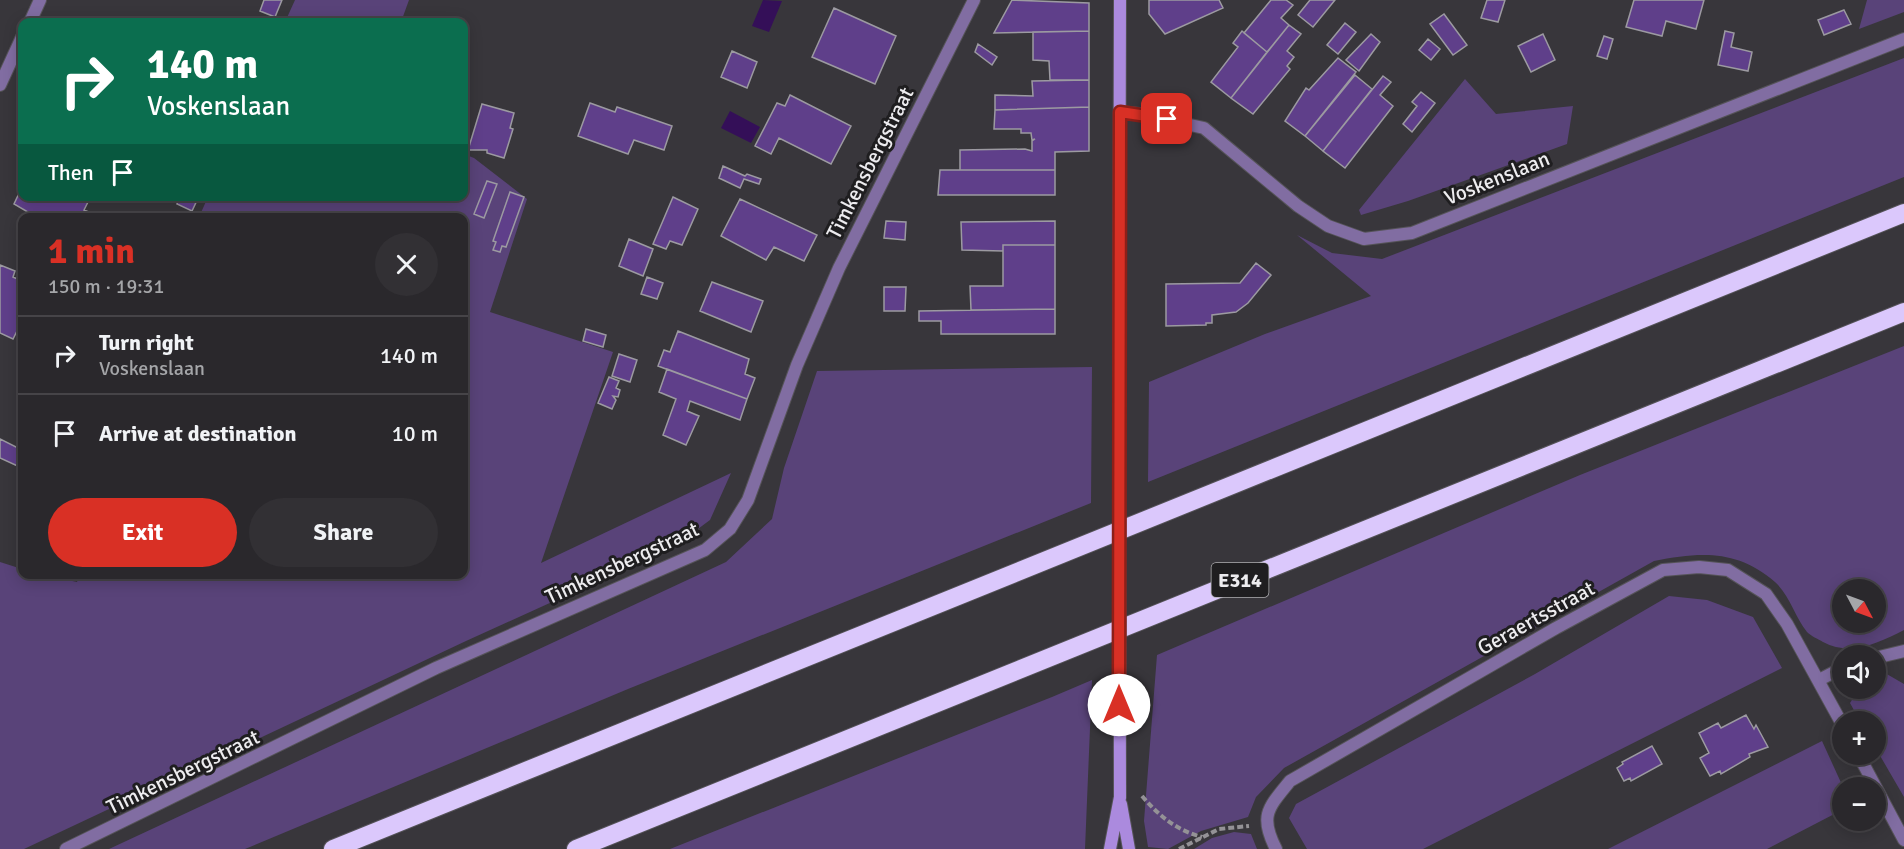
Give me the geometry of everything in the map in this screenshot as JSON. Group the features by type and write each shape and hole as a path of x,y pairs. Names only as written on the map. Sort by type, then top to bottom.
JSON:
{"highway":[{"path":"333,849 1904,213"},
{"name":"E314","path":"576,849 1904,312"}],"main road":[{"path":"1120,0 1120,797 1129,849"},
{"path":"1110,849 1120,797"}],"street":[{"path":"32,18 40,0"},
{"name":"Timkensbergstraat","path":"66,849 436,668 705,550 730,529 748,500 797,365 839,268 974,0"},
{"name":"Voskenslaan","path":"1120,112 1204,128 1299,206 1328,226 1364,239 1412,233 1904,39"},
{"path":"0,85 18,46"},
{"name":"Geraertsstraat","path":"1276,849 1266,830 1268,807 1290,781 1556,628 1663,570 1699,567 1728,570 1766,594 1787,624 1835,711"},
{"path":"1886,656 1902,654"},
{"path":"1819,680 1832,673"},
{"path":"1864,765 1904,840"}],"path":[{"path":"1142,796 1166,820 1186,833 1202,837"},
{"path":"1179,849 1219,829 1251,826"}],"shaded area":[{"path":"295,0 409,0 402,18 287,18"},
{"path":"763,0 782,1 769,32 752,26"},
{"path":"1867,0 1904,0 1904,12 1859,29"},
{"path":"1904,58 1904,177 1148,482 1149,382 1265,334 1371,296 1297,235 1332,253 1382,259"},
{"path":"1465,79 1496,114 1573,106 1567,144 1408,201 1361,215 1359,210"},
{"path":"730,111 760,127 751,143 721,128"},
{"path":"468,156 474,158 527,199 490,312 613,352 541,563 731,473 710,520 675,546 466,641 24,849 0,849 0,562 18,568 18,579 63,579 77,582 78,579 468,579 468,213 201,213 206,201 468,201"},
{"path":"1904,346 1904,630 1884,639 1867,645 1832,646 1823,642 1807,632 1789,600 1775,582 1761,571 1732,558 1702,555 1654,561 1284,768 1256,797 1248,817 1201,831 1168,849 1148,847 1144,821 1157,655 1580,475"},
{"path":"1092,367 1091,503 628,689 245,849 109,849 726,562 772,519 784,468 817,371"},
{"path":"1669,596 1707,600 1753,617 1782,668 1423,849 1307,849 1289,818 1296,804 1535,674"},
{"path":"1886,674 1904,684 1904,797 1885,765 1886,711 1854,711 1850,703 1853,699 1886,699"},
{"path":"1092,680 1085,849 670,849 1052,697"},
{"path":"1822,741 1838,777 1832,777 1832,815 1767,849 1608,849"},
{"path":"1234,832 1251,834 1257,849 1194,849 1212,838"}],"building":[{"path":"264,0 282,0 275,17 260,11"},
{"path":"1012,0 1089,3 1089,31 994,33"},
{"path":"1149,0 1219,0 1223,8 1165,34 1149,14"},
{"path":"1271,0 1286,0 1293,5 1281,18 1289,25 1267,52 1244,33"},
{"path":"1310,0 1335,0 1313,27 1298,15"},
{"path":"1487,0 1505,0 1498,22 1481,18"},
{"path":"1634,0 1704,0 1696,29 1666,21 1662,36 1626,27"},
{"path":"834,8 896,36 875,84 812,57"},
{"path":"1844,10 1851,24 1824,35 1818,20"},
{"path":"1444,14 1467,45 1453,55 1430,24"},
{"path":"1345,23 1356,32 1338,54 1327,45"},
{"path":"1289,25 1301,34 1287,51 1294,57 1287,66 1290,69 1253,114 1231,98"},
{"path":"1089,31 1089,80 1050,80 1049,61 1033,60 1033,32"},
{"path":"1242,31 1267,52 1231,98 1211,82 1238,47 1233,43"},
{"path":"1725,31 1734,33 1731,47 1752,52 1748,71 1718,65"},
{"path":"1371,34 1380,42 1359,71 1346,60"},
{"path":"1543,34 1555,60 1531,72 1518,46"},
{"path":"1604,36 1613,39 1607,59 1597,56"},
{"path":"1428,39 1440,49 1431,60 1419,50"},
{"path":"978,44 997,57 992,65 975,52"},
{"path":"732,51 757,62 747,88 721,77"},
{"path":"1338,58 1356,72 1305,136 1285,121 1306,88 1309,90"},
{"path":"1355,75 1372,89 1323,151 1305,136"},
{"path":"1383,76 1391,82 1380,95 1393,106 1345,168 1323,151"},
{"path":"1089,80 1089,107 995,110 995,95 1033,96 1032,81"},
{"path":"1421,92 1435,103 1412,132 1403,124 1417,106 1412,102"},
{"path":"790,95 851,126 831,164 779,138 771,154 755,146 777,103 785,106"},
{"path":"590,103 615,112 617,107 672,126 664,150 634,140 628,154 578,136"},
{"path":"482,104 514,113 510,128 513,129 504,158 487,153 487,150 468,150"},
{"path":"1089,107 1089,151 1055,152 1055,170 960,170 960,150 1025,149 1032,151 1032,141 1035,139 1032,140 1031,133 1021,133 1021,129 994,129 995,110"},
{"path":"723,166 745,176 747,174 761,179 759,184 744,179 740,188 719,178"},
{"path":"940,170 1055,170 1055,195 938,195"},
{"path":"487,181 497,184 484,218 474,214"},
{"path":"510,192 524,197 506,247 502,246 500,252 493,250 496,242 493,241"},
{"path":"18,196 18,201 88,201 84,210 91,213 29,213 14,204"},
{"path":"673,197 698,209 682,245 670,241 666,249 653,244"},
{"path":"740,199 817,235 804,261 774,247 766,260 721,236"},
{"path":"178,201 197,201 192,211 177,204"},
{"path":"886,221 906,222 905,240 884,238"},
{"path":"1055,221 1055,245 1003,245 1003,251 962,250 961,222"},
{"path":"629,239 653,249 643,276 619,266"},
{"path":"1003,245 1055,245 1055,309 971,310 970,286 1003,286"},
{"path":"1256,263 1271,275 1248,303 1236,312 1212,315 1212,323 1206,323 1206,325 1166,326 1166,284 1240,283"},
{"path":"0,265 15,271 13,277 18,279 18,329 13,339 0,333"},
{"path":"647,277 663,283 657,299 641,294"},
{"path":"712,282 763,301 751,332 700,311"},
{"path":"884,287 906,287 905,311 884,311"},
{"path":"1055,309 1055,334 941,334 941,321 919,321 919,311"},
{"path":"586,329 606,335 603,347 583,341"},
{"path":"678,331 749,359 745,374 755,378 747,399 658,366 664,350 670,352"},
{"path":"619,354 637,360 630,382 612,376"},
{"path":"667,369 747,399 740,420 690,401 687,411 699,416 686,445 663,435 676,399 659,392"},
{"path":"609,377 619,381 616,388 620,390 618,397 613,396 616,400 612,409 598,403"},
{"path":"0,439 18,448 18,466 0,458"},
{"path":"1746,715 1754,729 1756,725 1768,747 1749,754 1750,757 1721,774 1720,771 1710,776 1700,758 1709,753 1699,733 1718,723 1721,728"},
{"path":"1652,746 1662,764 1631,781 1630,778 1624,781 1617,768 1623,764 1622,762"}],"route":[{"path":"1119,705 1120,112 1167,119"}]}
